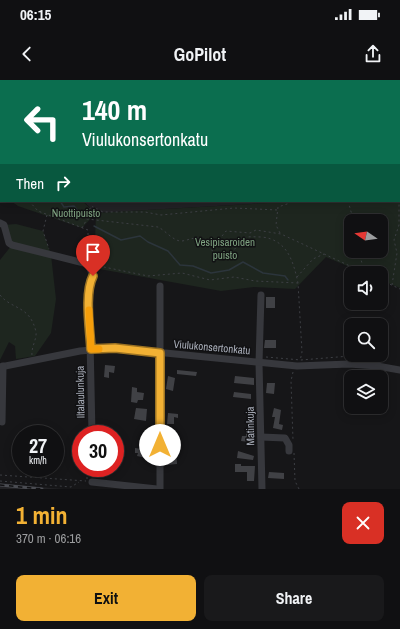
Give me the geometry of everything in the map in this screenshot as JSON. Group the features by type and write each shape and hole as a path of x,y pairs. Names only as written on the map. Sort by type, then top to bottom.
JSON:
{"street":[{"path":"0,223 4,225 9,243 12,245 88,264"},
{"name":"Iltalaulunkuja","path":"88,264 93,276 89,284 92,425"},
{"path":"160,286 160,489"},
{"name":"Matinkuja","path":"261,295 259,363 262,489"},
{"name":"Viulukonsertonkatu","path":"1,367 91,349 115,348 297,366 349,364 377,366 400,370"},
{"path":"1,367 2,422"},
{"path":"261,437 285,438 290,445 291,451"},
{"path":"90,482 157,489"}],"path":[{"path":"30,202 38,212 82,228 88,232 88,264 148,276 182,273 210,280 234,277 255,281 298,283"},
{"path":"280,234 276,225 278,206 290,202"},
{"path":"348,202 353,214"},
{"path":"392,285 398,253 394,240 399,225 399,202"},
{"path":"82,228 91,206 103,212 161,215 234,208 278,210"},
{"path":"47,215 43,231 51,255"},
{"path":"86,221 88,219 158,226 165,230 174,239 181,241 195,237 201,238 216,256 221,258 228,258 243,238 254,236 277,240 287,251 298,283 302,352 301,360 292,372 291,381 293,442"},
{"path":"222,236 226,231 250,233 256,230 280,234 350,266"},
{"path":"270,238 274,233"},
{"path":"297,277 313,259 325,254"},
{"path":"388,283 400,289"},
{"path":"0,295 3,299 24,310 33,323 36,333 31,349 32,356"},
{"path":"291,451 295,481 299,489"},
{"path":"0,474 90,482 90,477"},
{"path":"0,481 71,486 79,481"}],"shaded area":[{"path":"84,202 287,202 96,213"},
{"path":"0,483 51,488 65,489 0,489"}],"green space":[{"name":"Nuottipuisto","path":"12,202 83,202 96,213 82,228 18,206"},
{"name":"Vesipisaroiden puisto","path":"286,202 400,202 400,288 388,283 388,266 347,266 326,257 295,289 254,287 221,291 94,268 96,213"},
{"path":"16,224 43,231 51,255 56,299 51,333 35,356 16,359 15,346 9,342 0,360 0,260 12,245 4,225"}],"building":[{"path":"266,297 275,297 275,308 266,308"},
{"path":"265,340 276,340 276,348 264,348"},
{"path":"105,365 115,366 114,373 109,372 109,378 104,377"},
{"path":"177,370 197,372 196,376 177,374"},
{"path":"168,376 175,378 173,391 166,389"},
{"path":"235,376 254,378 254,385 234,383"},
{"path":"267,383 275,383 274,394 266,393"},
{"path":"132,387 137,388 137,392 144,393 143,400 138,400 137,403 131,402"},
{"path":"234,392 251,394 251,399 233,397"},
{"path":"136,408 147,409 146,421 134,419"},
{"path":"274,408 281,410 279,424 283,425 282,430 273,428 275,417 272,417"},
{"path":"168,413 178,414 178,418 174,417 174,424 167,424"},
{"path":"246,433 254,434 253,440 250,440 250,442 241,441 242,436 246,436"},
{"path":"165,447 176,447 177,464 166,465 168,453 166,453"},
{"path":"135,448 148,450 147,458 137,456 138,453 135,453"},
{"path":"238,451 254,456 253,460 237,458"},
{"path":"235,464 241,464 241,466 255,466 254,481 247,481 247,472 235,472"},
{"path":"269,472 284,473 284,479 268,478"}],"waterway":[{"path":"61,202 64,207 74,206 82,216"},
{"path":"94,226 121,240 140,236 148,242 168,251 180,265 193,266 211,273 229,270 243,262 263,273 285,276 288,280"}],"railway":[{"path":"0,485 42,489"}],"slow traffic":[{"path":"89,310 91,349 99,349"}],"route":[{"path":"93,276 89,284 91,349 115,348 160,353 160,445"}]}
